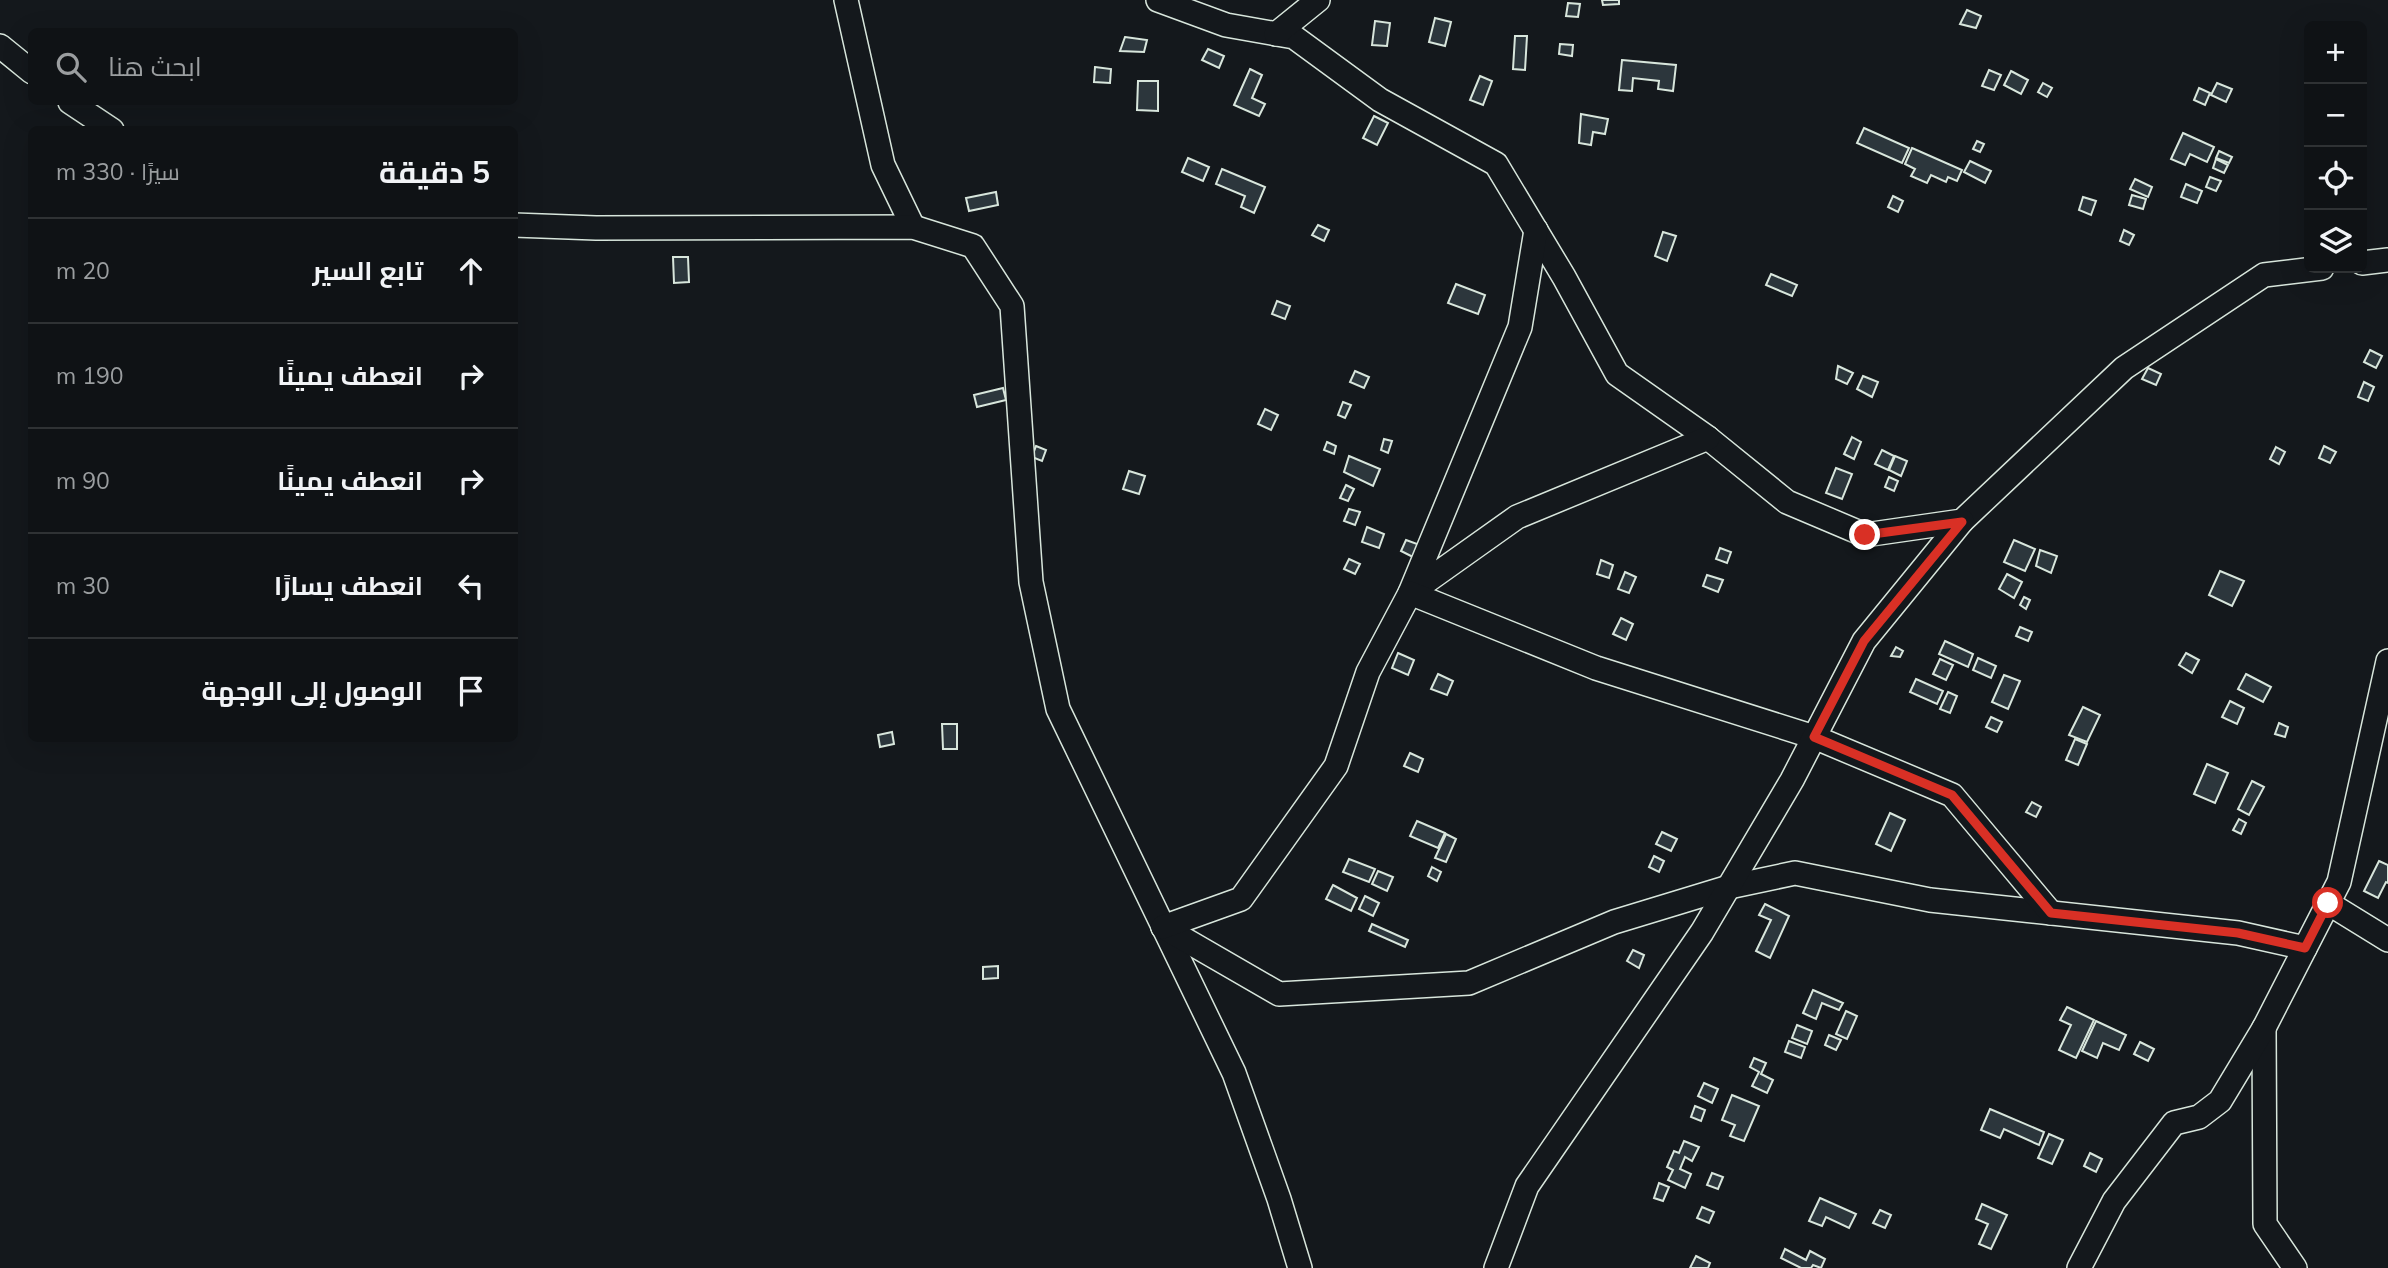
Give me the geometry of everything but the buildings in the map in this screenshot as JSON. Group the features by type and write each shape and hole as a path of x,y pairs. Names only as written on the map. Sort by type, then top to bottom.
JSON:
{"street":[{"path":"846,0 883,165 913,227"},
{"path":"1158,0 1226,25 1294,37 1380,100 1496,164 1617,374 1708,438 1787,502 1865,535 1962,522"},
{"path":"1276,34 1318,0"},
{"path":"0,46 28,69"},
{"path":"74,105 106,126"},
{"path":"518,225 596,228 913,227 973,246 1012,306 1031,582 1058,709 1234,1073 1279,1199 1300,1268"},
{"path":"1163,927 1241,899 1336,766 1368,672 1410,593 1520,327 1536,230"},
{"path":"2367,262 2388,260"},
{"path":"1496,1268 1527,1186 1702,932 1814,737 1864,641 1962,522 2124,368 2264,275 2304,270"},
{"path":"1410,593 1517,517 1708,438"},
{"path":"1410,593 1596,668 1814,737 1952,795 2051,913"},
{"path":"2079,1268 2114,1201 2174,1123 2199,1117 2220,1101 2264,1028 2339,882 2388,662"},
{"path":"1163,927 1279,994 1469,983 1614,922 1729,887 1795,873 1930,900 2238,933 2305,948"},
{"path":"2328,903 2388,940"},
{"path":"2264,1028 2265,1224 2295,1268"}],"route":[{"path":"1865,535 1962,522 1864,641 1814,737 1952,795 2051,913 2238,933 2305,948 2328,903"}]}
